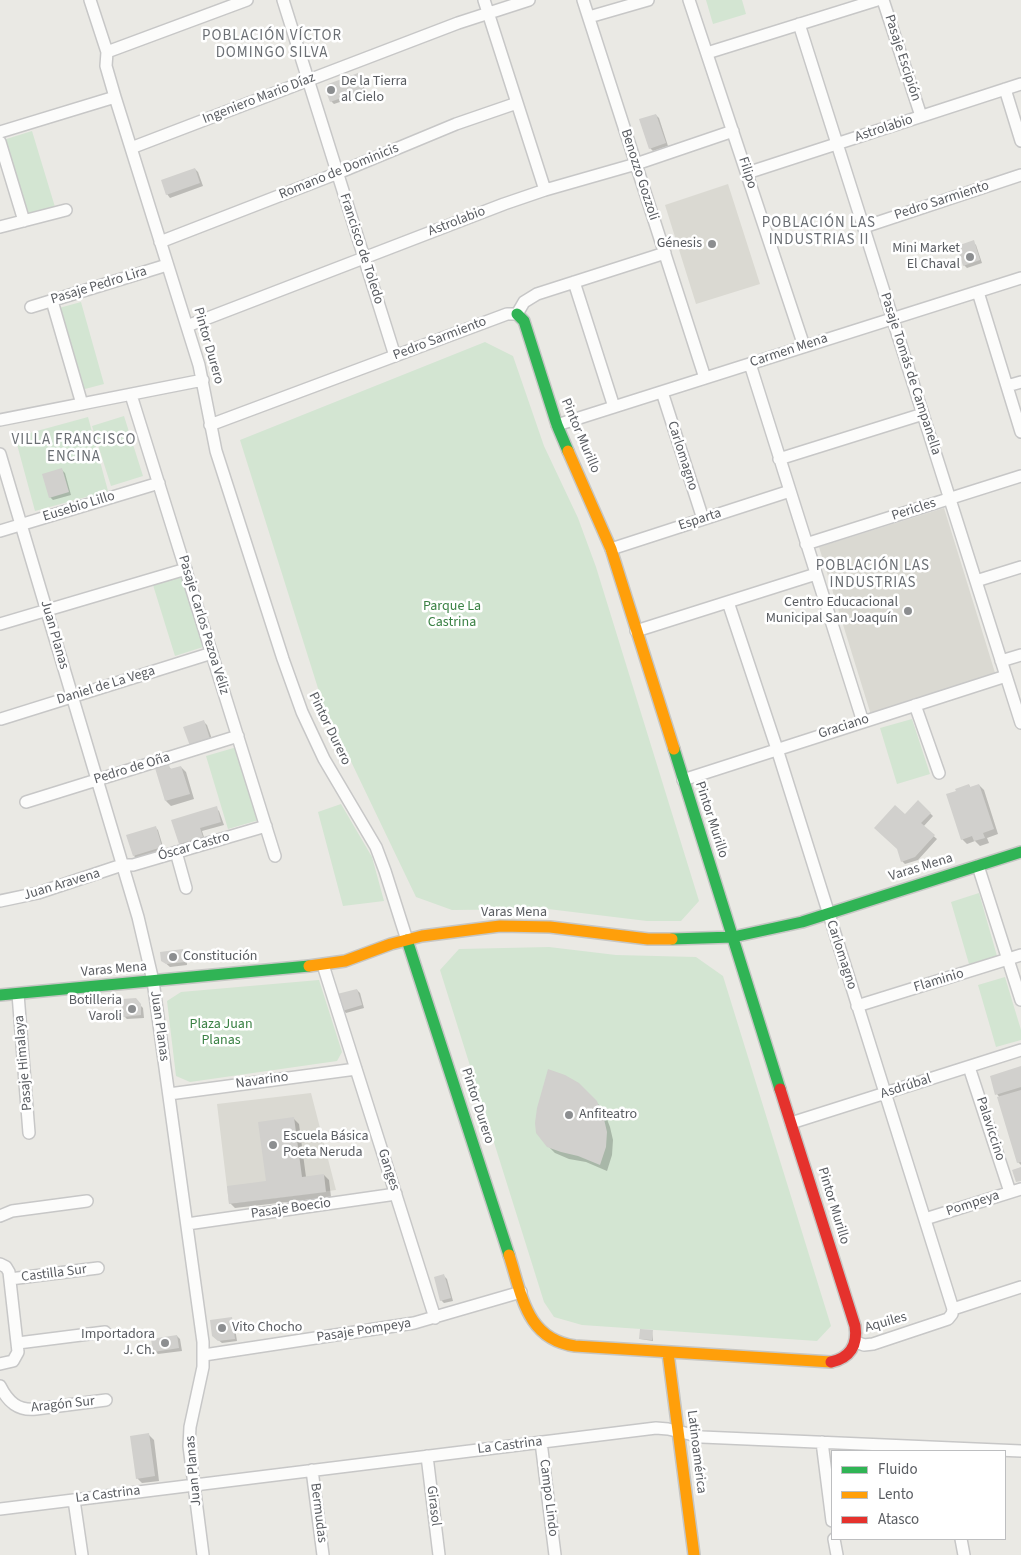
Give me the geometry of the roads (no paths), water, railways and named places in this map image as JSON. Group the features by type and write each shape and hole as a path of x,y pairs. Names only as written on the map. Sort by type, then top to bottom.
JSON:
{"street":[{"name":"Pintor Durero","path":"90,0 107,52 106,66 115,97 203,380 216,451 263,597 302,712 324,759 376,847 385,871 521,1292 534,1325 545,1336 559,1343 575,1346 668,1353"},
{"path":"107,52 246,0"},
{"name":"Francisco de Toledo","path":"283,0 395,356"},
{"path":"484,0 545,190"},
{"name":"Ingeniero Mario Díaz","path":"131,148 488,12 529,0"},
{"name":"Benozzo Gozzoli","path":"583,0 705,378"},
{"path":"589,16 648,0"},
{"name":"Filipo","path":"689,0 804,346"},
{"path":"707,53 877,0"},
{"name":"Pasaje Escipión","path":"883,0 921,116"},
{"name":"Pasaje Tomás de Campanella","path":"799,24 1021,723"},
{"name":"Astrolabio","path":"747,173 1021,84"},
{"path":"1005,89 1021,141"},
{"path":"0,132 115,97"},
{"name":"Romano de Dominicis","path":"160,242 338,173 456,124 517,103"},
{"name":"Astrolabio","path":"187,326 504,204 545,190 636,164 732,131"},
{"path":"0,142 24,221"},
{"name":"Pedro Sarmiento","path":"864,227 1021,175"},
{"path":"0,228 66,210"},
{"path":"517,314 522,305 532,297 664,253"},
{"name":"Pasaje Pedro Lira","path":"31,307 167,265"},
{"name":"Carmen Mena","path":"557,425 1021,278"},
{"path":"574,282 614,407"},
{"path":"978,292 1021,432"},
{"path":"52,302 82,404"},
{"name":"Pedro Sarmiento","path":"210,425 506,314 517,314"},
{"name":"Pintor Murillo","path":"517,314 524,321 557,425 611,549 855,1326 856,1342"},
{"path":"750,364 863,722"},
{"path":"0,420 203,380"},
{"path":"1007,386 1021,382"},
{"name":"Carlomagno","path":"662,392 703,519"},
{"name":"Pasaje Carlos Pezoa Véliz","path":"131,395 275,856"},
{"path":"780,459 923,414"},
{"name":"Juan Planas","path":"0,454 138,918 153,981 204,1355 202,1377 189,1438 203,1555"},
{"name":"Pericles","path":"806,544 1021,476"},
{"name":"Eusebio Lillo","path":"0,531 159,482"},
{"name":"Esparta","path":"611,549 790,491"},
{"path":"976,581 1021,566"},
{"path":"0,624 186,569"},
{"path":"636,631 816,574"},
{"name":"Carlomagno","path":"728,602 777,749 953,1308"},
{"name":"Daniel de La Vega","path":"1,719 212,653"},
{"path":"1001,661 1021,655"},
{"name":"Graciano","path":"683,780 1006,676"},
{"path":"915,705 939,773"},
{"name":"Pedro de Oña","path":"26,802 238,736"},
{"name":"Óscar Castro","path":"122,865 133,865 266,826"},
{"path":"176,852 186,888"},
{"name":"Varas Mena","path":"0,995 323,965 345,961 407,940 460,930 514,925 550,927 648,939 733,937 775,929 1021,852"},
{"name":"Juan Aravena","path":"0,900 38,894 122,865"},
{"path":"978,866 1021,1000"},
{"name":"Flaminio","path":"857,1006 1021,955"},
{"name":"Ganges","path":"323,965 435,1318"},
{"name":"Pasaje Himalaya","path":"18,994 29,1133"},
{"name":"Asdrúbal","path":"792,1123 1021,1050"},
{"name":"Palaviccino","path":"969,1067 1016,1190"},
{"name":"Navarino","path":"169,1094 356,1069"},
{"name":"Pompeya","path":"925,1219 1016,1190"},
{"name":"Pasaje Boecio","path":"187,1224 396,1194"},
{"path":"0,1216 12,1211 87,1201"},
{"path":"0,1364 10,1363 16,1358 18,1352 9,1272 3,1265"},
{"name":"Castilla Sur","path":"10,1279 98,1268"},
{"name":"Aquiles","path":"668,1353 831,1364 843,1360 849,1355 856,1342 864,1345 874,1344 948,1319 952,1314 953,1308 1021,1287"},
{"name":"Pasaje Pompeya","path":"204,1355 381,1329 435,1318 521,1292"},
{"path":"18,1343 104,1332"},
{"name":"Latinoamérica","path":"668,1353 694,1555"},
{"name":"Aragón Sur","path":"0,1386 14,1405 25,1409 106,1400"},
{"name":"La Castrina","path":"0,1509 656,1428 702,1437 950,1450"},
{"name":"Campo Lindo","path":"540,1442 555,1555"},
{"path":"822,1442 831,1513"},
{"name":"La Castrina","path":"1006,1451 1021,1451"},
{"name":"Girasol","path":"427,1456 439,1555"},
{"name":"Bermudas","path":"312,1470 323,1555"},
{"path":"74,1500 82,1555"},
{"path":"834,1540 836,1555"},
{"path":"961,1540 964,1555"}],"place":[{"name":"De la Tierra al Cielo","path":"331,90"},
{"name":"Génesis","path":"712,244"},
{"name":"Mini Market El Chaval","path":"970,257"},
{"name":"Centro Educacional Municipal San Joaquín","path":"908,611"},
{"name":"Constitución","path":"173,957"},
{"name":"Botilleria Varoli","path":"132,1009"},
{"name":"Anfiteatro","path":"569,1115"},
{"name":"Escuela Básica Poeta Neruda","path":"273,1145"},
{"name":"Vito Chocho","path":"222,1328"},
{"name":"Importadora J. Ch.","path":"165,1343"}],"district":[{"name":"POBLACIÓN VÍCTOR DOMINGO SILVA","path":"272,46"},
{"name":"POBLACIÓN LAS INDUSTRIAS II","path":"819,232"},
{"name":"VILLA FRANCISCO ENCINA","path":"74,450"},
{"name":"POBLACIÓN LAS INDUSTRIAS","path":"873,576"}],"park label":[{"name":"Parque La Castrina","path":"452,616"},
{"name":"Plaza Juan Planas","path":"221,1034"}]}
